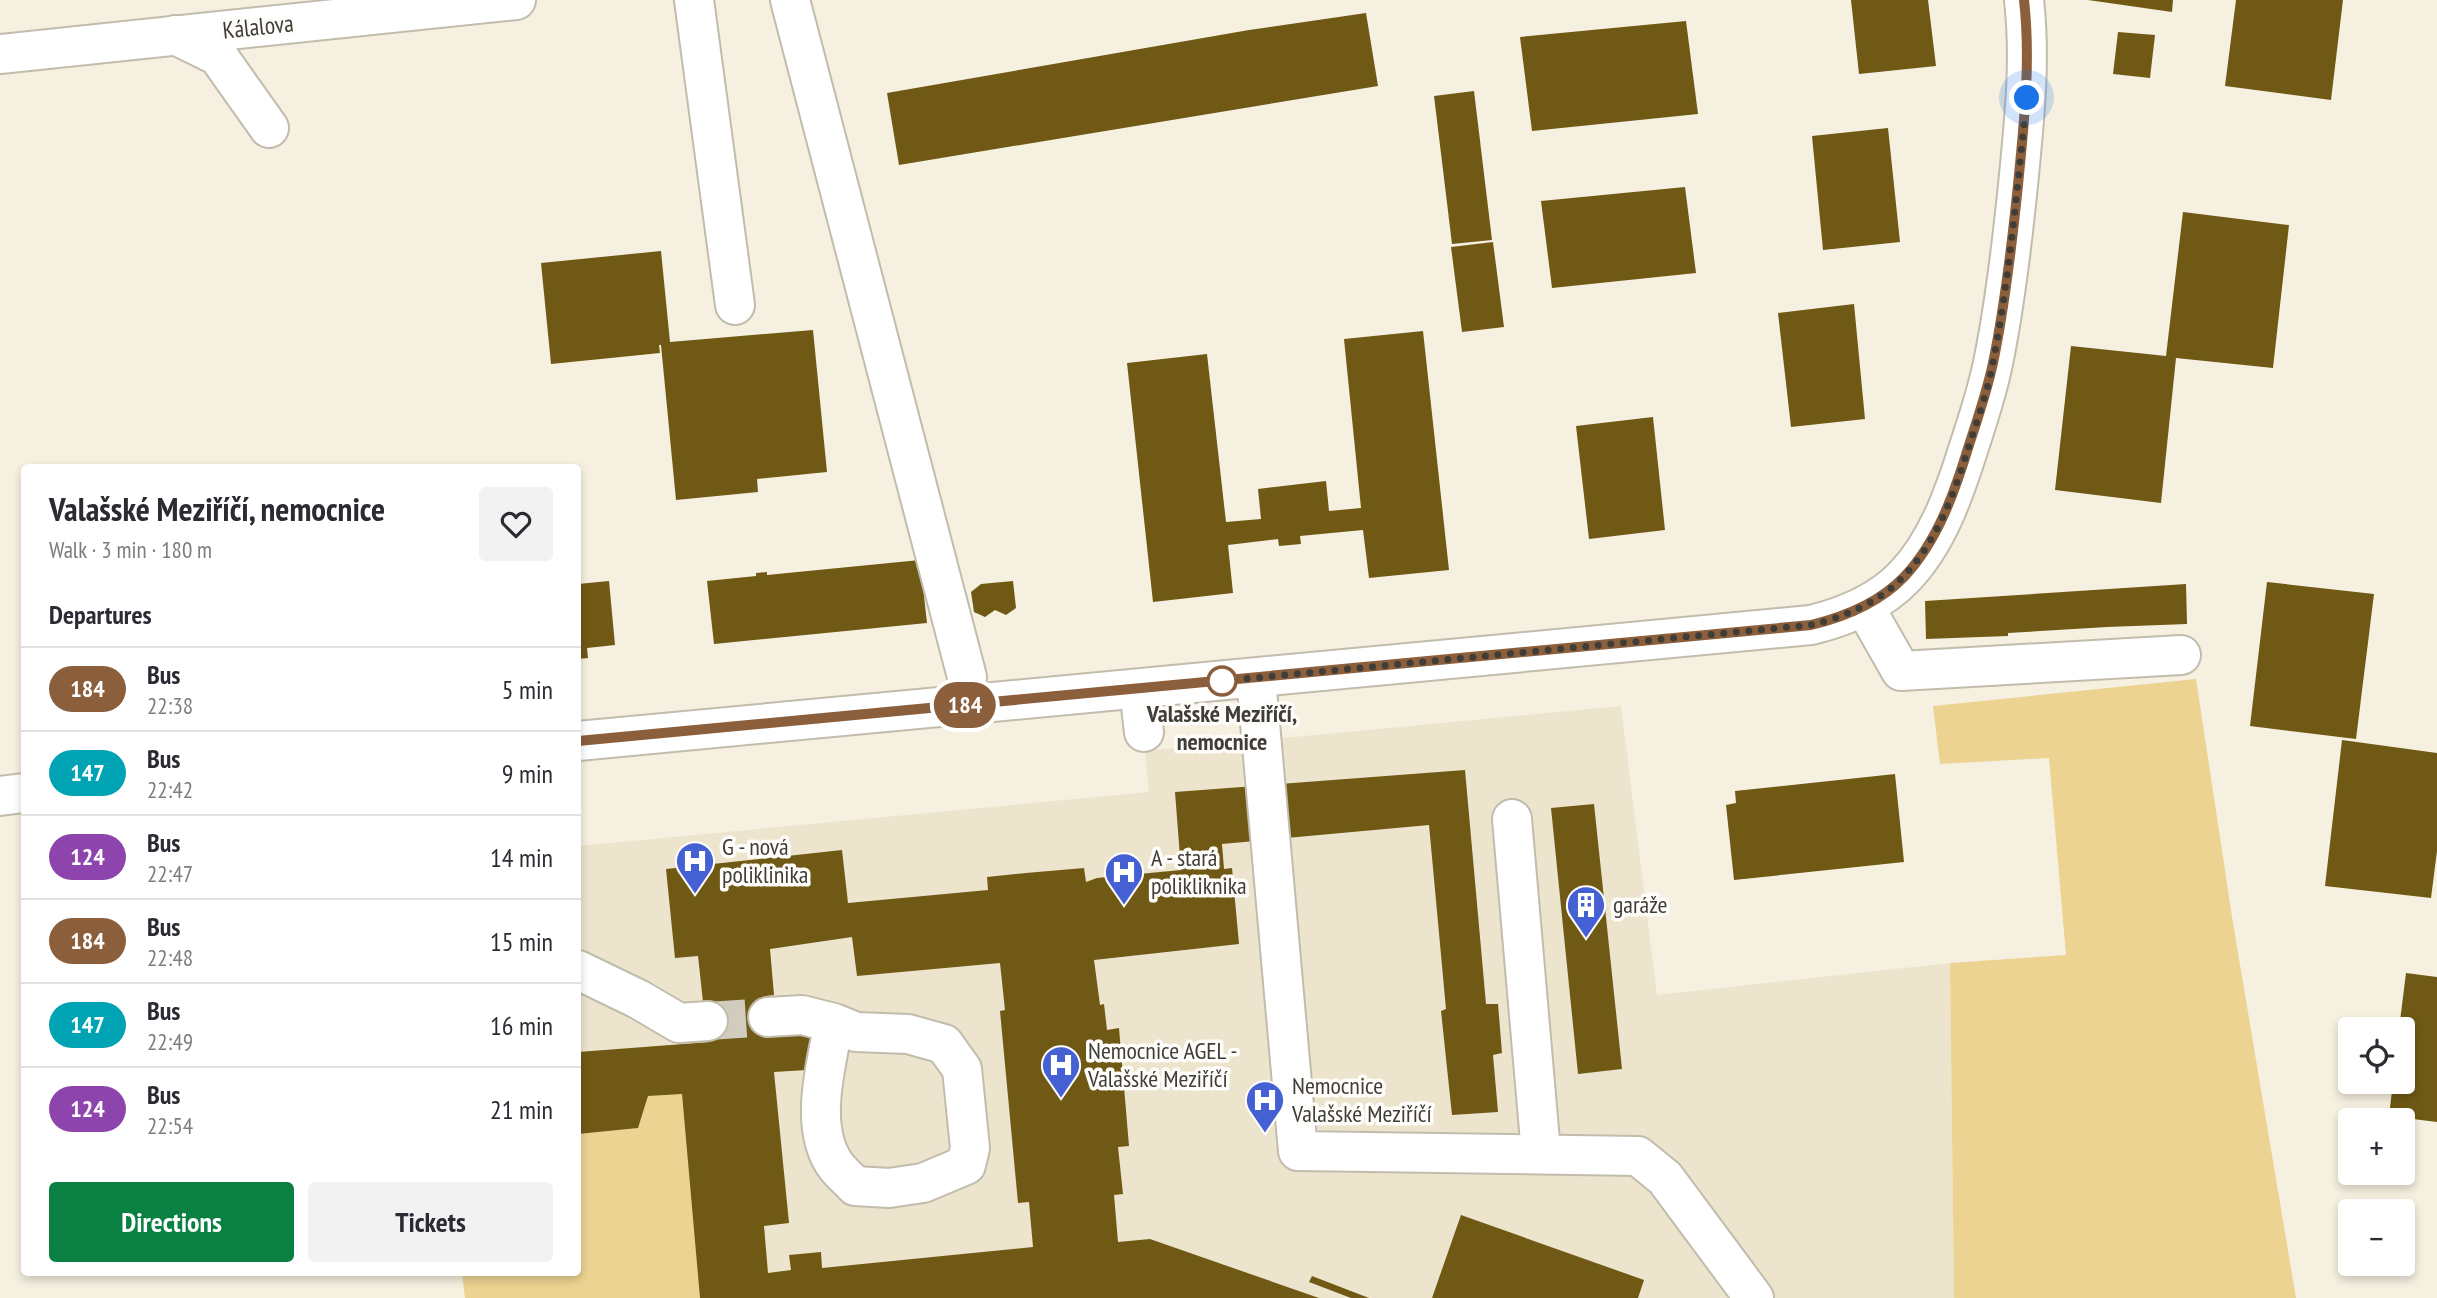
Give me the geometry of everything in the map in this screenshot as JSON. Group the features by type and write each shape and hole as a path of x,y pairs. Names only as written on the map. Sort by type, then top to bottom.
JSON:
{"street":[{"name":"Kálalova","path":"0,54 516,0"},
{"path":"694,0 735,305"},
{"path":"790,0 967,677"},
{"path":"581,741 1811,625 1838,619 1864,606 1904,577 1942,519 1956,489 1993,364 2013,229 2027,98 2028,56 2024,0"},
{"path":"175,35 218,56 269,128"},
{"path":"1864,606 1901,671 2181,655"},
{"path":"1256,678 1298,1151 1638,1156 1665,1178 1754,1298"},
{"path":"1139,689 1143,732"},
{"path":"0,796 21,793"},
{"path":"1511,819 1541,1153"},
{"path":"581,972 679,1023 708,1021"},
{"path":"768,1017 802,1015 834,1023 856,1032 908,1034 944,1044 962,1069 970,1148 966,1165 923,1184 890,1188 855,1186 835,1165 824,1140 821,1096 834,1023"}],"shaded area":[{"path":"2196,679 2233,923 2296,1298 1954,1298 1950,963 2066,955 2049,758 1940,764 1933,706"},
{"name":"Nemocnice Valašské Meziříčí","path":"1621,706 1657,995 1950,963 1954,1298 465,1298 462,1276 581,1276 581,846 1149,792 1145,751"},
{"path":"682,1094 700,1298 465,1298 462,1276 581,1276 581,1134 638,1128 648,1096"}],"building":[{"path":"1851,0 1928,0 1936,66 1859,74"},
{"path":"2088,0 2173,0 2172,12"},
{"path":"2236,0 2343,0 2331,100 2225,86"},
{"path":"1366,13 1378,86 899,165 887,93 1249,30"},
{"path":"1686,21 1698,114 1532,131 1520,37"},
{"path":"2118,32 2155,35 2150,78 2113,74"},
{"path":"1474,91 1492,240 1452,244 1434,96"},
{"path":"1888,128 1900,242 1823,250 1812,136"},
{"path":"1685,187 1696,273 1552,288 1541,201"},
{"path":"2183,212 2289,225 2273,368 2176,358 2161,503 2055,490 2071,346 2166,356"},
{"path":"1493,242 1504,327 1462,332 1451,247"},
{"path":"661,251 670,342 813,330 827,472 757,479 758,492 676,500 661,345 660,353 551,364 541,263"},
{"path":"1854,304 1865,419 1791,427 1778,313"},
{"path":"1423,331 1449,570 1369,578 1363,530 1300,536 1301,544 1279,546 1278,539 1228,545 1233,593 1153,602 1127,363 1207,354 1226,522 1261,519 1258,489 1326,481 1329,511 1361,508 1344,339"},
{"path":"1653,417 1665,530 1589,539 1576,426"},
{"path":"920,560 927,623 714,644 707,581 756,576 756,573 767,572 767,575"},
{"path":"609,581 615,645 587,648 588,658 581,659 581,584"},
{"path":"1013,581 1016,608 1006,615 995,610 985,617 974,612 971,592 981,584"},
{"path":"2267,582 2374,594 2356,739 2250,726"},
{"path":"2186,584 2187,624 1926,639 1925,601"},
{"path":"2342,740 2437,753 2437,851 2431,898 2325,886"},
{"path":"1465,770 1486,1004 1498,1004 1502,1053 1493,1055 1498,1112 1452,1115 1441,1011 1446,1009 1429,825 1222,844 1224,869 1232,868 1239,944 1094,960 1100,1005 1104,1004 1107,1030 1119,1028 1129,1146 1118,1147 1123,1194 1114,1195 1118,1242 1150,1239 1319,1298 700,1298 682,1094 648,1096 638,1128 581,1134 581,1052 710,1042 698,956 675,958 666,869 842,850 848,903 988,890 987,877 1026,873 1084,868 1086,882 1097,878 1181,870 1175,792","holes":["852,937 857,976 1000,963 1005,1010 1000,1011 1018,1203 1029,1202 1033,1247 822,1268 821,1252 789,1255 791,1270 768,1273 764,1226 789,1223 774,1072 807,1070 813,1039 804,1035 770,1037 766,996 774,995 770,949"]},
{"path":"1895,774 1904,862 1734,880 1726,805 1736,803 1735,791"},
{"name":"garáže","path":"1594,804 1622,1069 1578,1074 1551,808"},
{"path":"2406,973 2437,977 2437,1122 2415,1119 2415,1108 2390,1108 2392,1094 2415,1094 2415,1017 2400,1017"},
{"path":"1461,1215 1644,1280 1638,1298 1432,1298"},
{"path":"1312,1276 1369,1298 1351,1298 1309,1282"}],"tunnel":[{"path":"708,1021 768,1017"}],"bus line":[{"name":"184","path":"581,741 1811,625 1838,619 1864,606 1904,577 1942,519 1956,489 1993,364 2013,229 2027,98 2028,56 2024,0"}],"place":[{"name":"Valašské Meziříčí, nemocnice","path":"1222,681"},
{"name":"G - nová poliklinika","path":"695,895"},
{"name":"A - stará polikliknika","path":"1124,906"},
{"name":"garáže","path":"1586,939"},
{"name":"Nemocnice AGEL - Valašské Meziříčí","path":"1061,1099"},
{"name":"Nemocnice Valašské Meziříčí","path":"1265,1134"}],"route":[{"path":"1222,681 1811,625 1838,619 1886,592 1904,577 1942,519 1956,489 1993,364 2013,229 2027,98"}]}
